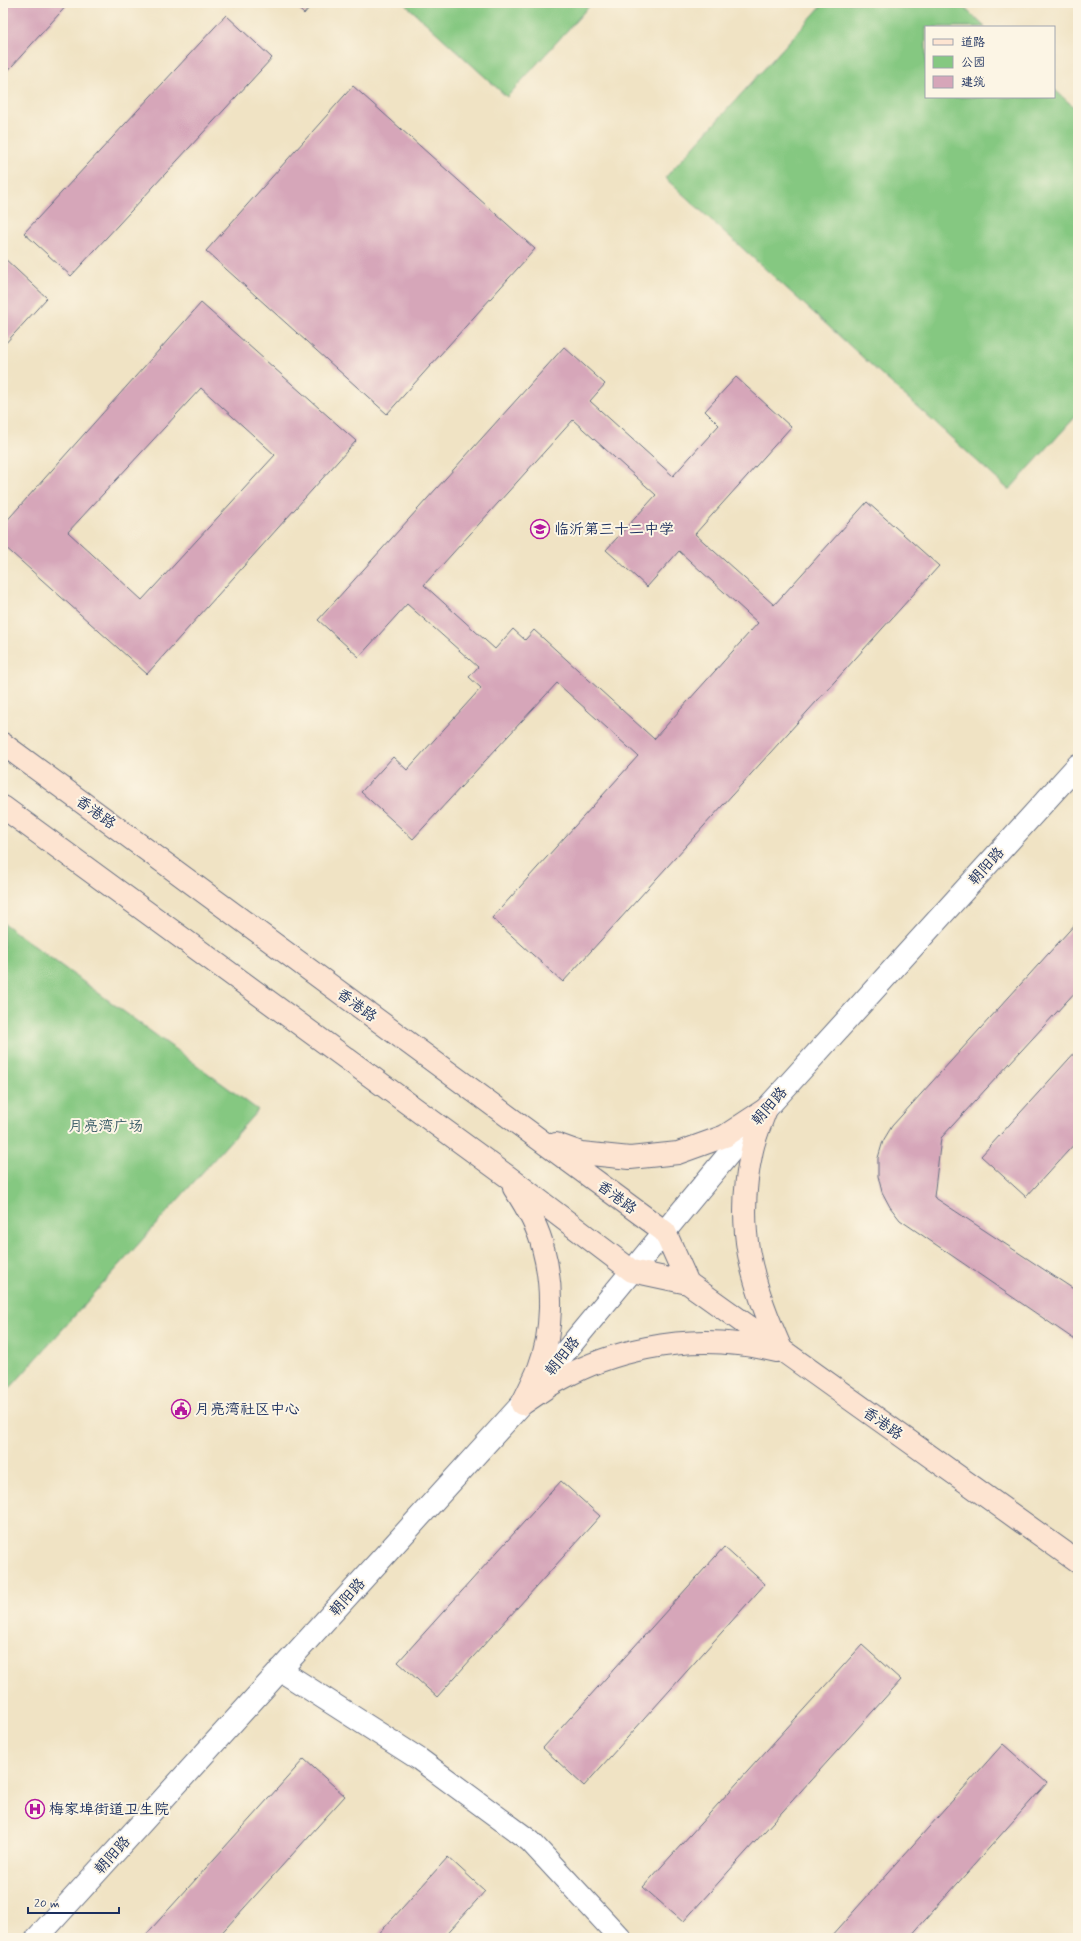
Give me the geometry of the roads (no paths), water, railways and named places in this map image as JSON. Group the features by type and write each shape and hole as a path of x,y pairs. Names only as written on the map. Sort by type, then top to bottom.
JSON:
{"main road":[{"name":"香港路","path":"3,744 665,1232 688,1283"},
{"name":"香港路","path":"3,807 507,1176 632,1271 688,1283 782,1352 1078,1562"},
{"path":"536,1136 581,1153 630,1158 678,1153 725,1136 766,1109"},
{"path":"766,1109 752,1149 745,1190 745,1231 751,1272 764,1312 782,1352"},
{"path":"507,1176 529,1210 540,1240 550,1287 548,1328 540,1367 522,1404"},
{"path":"522,1404 561,1379 602,1360 646,1348 692,1342 737,1344 782,1352"}],"street":[{"name":"朝阳路","path":"37,1938 522,1404 766,1109 1078,765"},
{"path":"280,1670 419,1759 530,1841 620,1938"}],"place":[{"name":"临沂第三十二中学","path":"540,529"},
{"name":"月亮湾社区中心","path":"181,1409"},
{"name":"梅家埠街道卫生院","path":"35,1809"}],"park label":[{"name":"月亮湾广场","path":"106,1126"}]}
